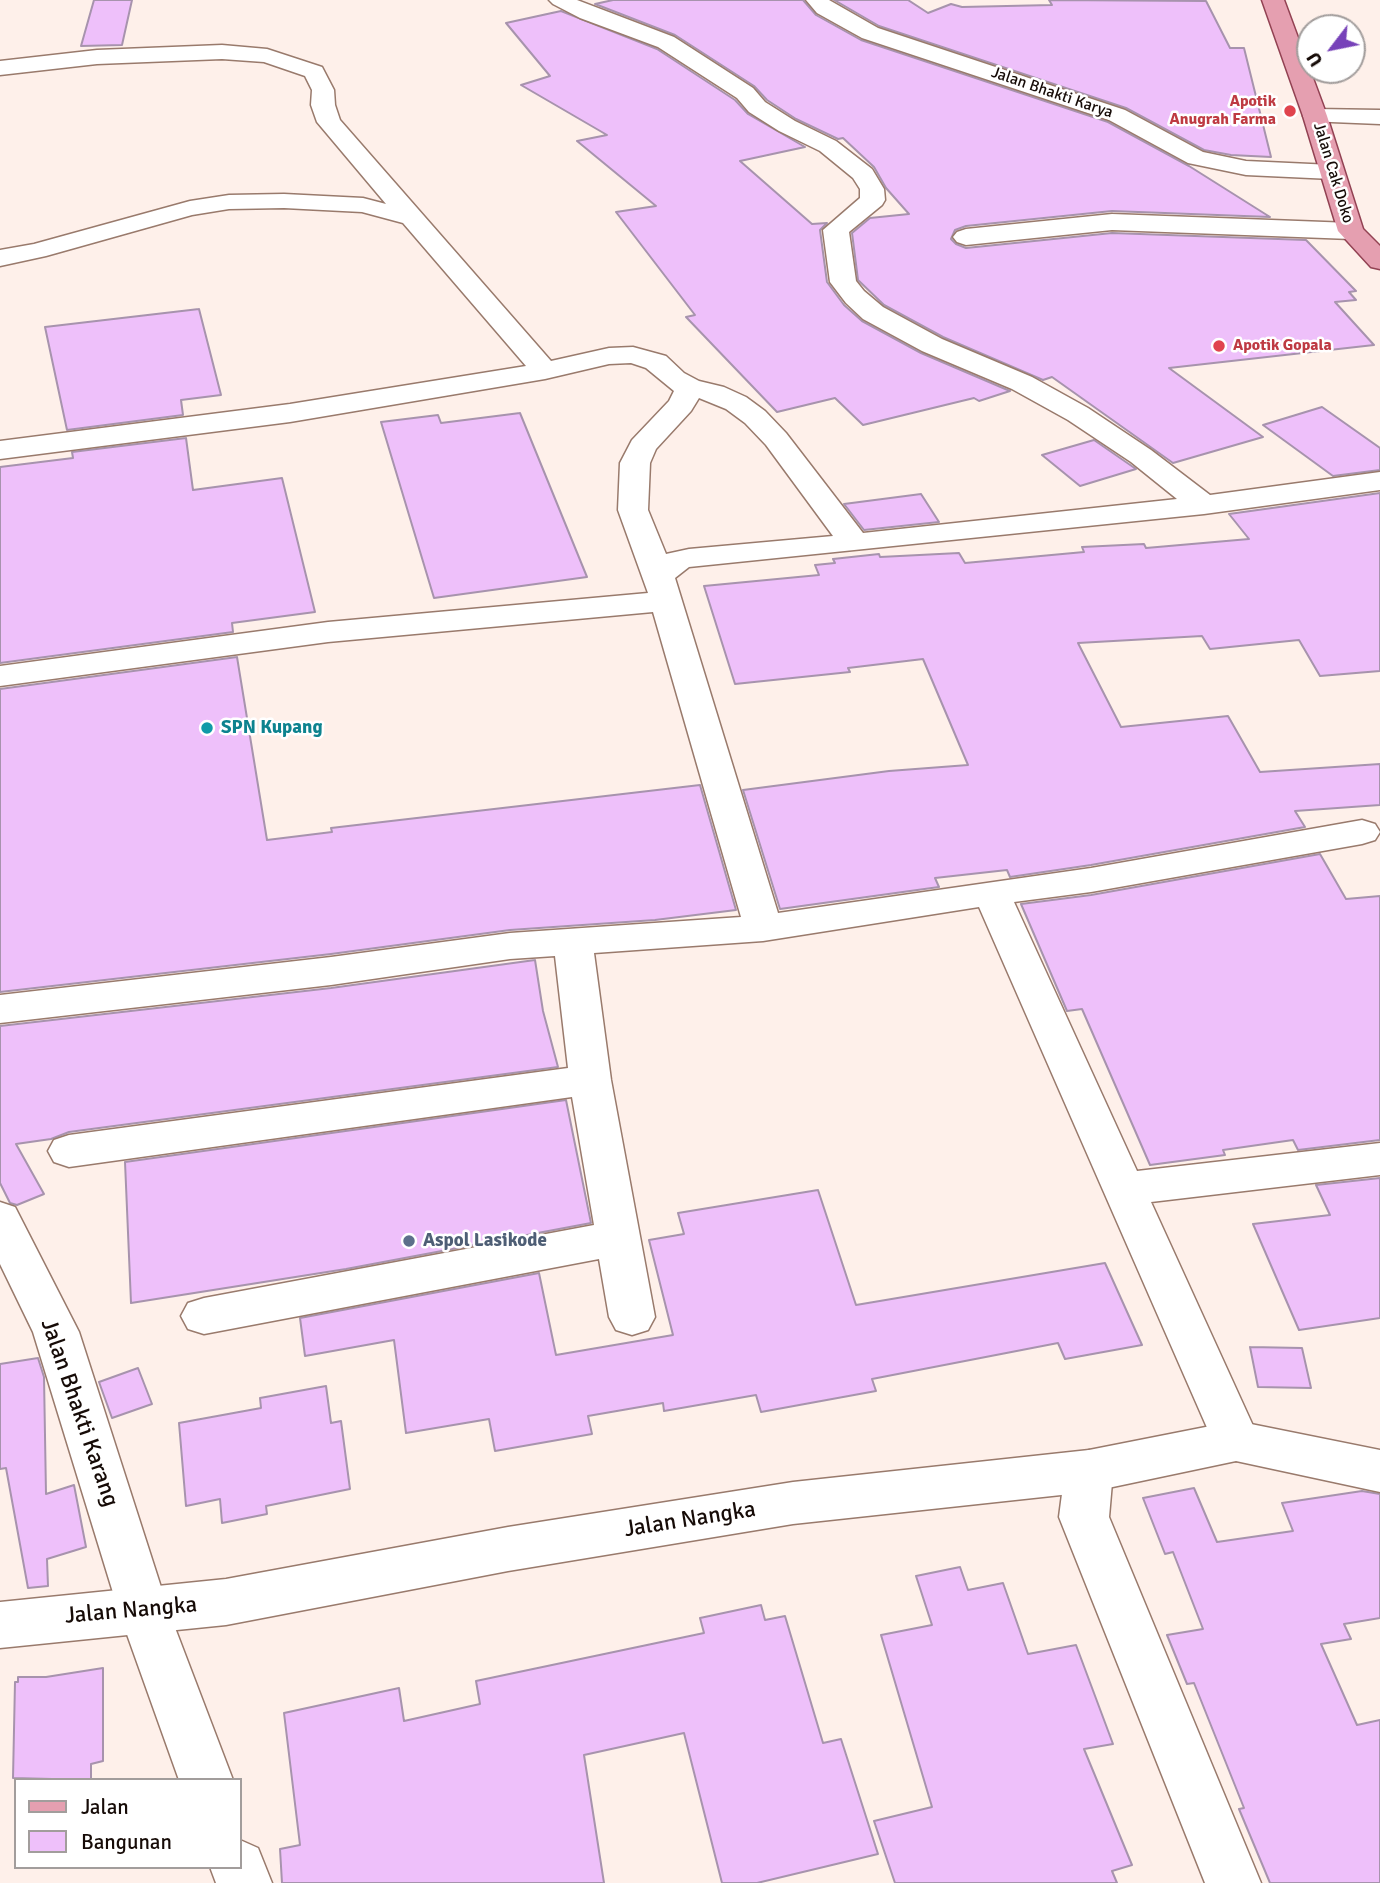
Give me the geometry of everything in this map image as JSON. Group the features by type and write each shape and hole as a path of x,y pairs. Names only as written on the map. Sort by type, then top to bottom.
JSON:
{"main road":[{"name":"Jalan Cak Doko","path":"1273,0 1315,116 1351,231 1380,261"}],"street":[{"path":"560,0 666,42 745,93 757,107 828,146 863,174 872,189 873,200 836,230 843,282 855,298 873,313 932,345 1022,383 1078,414 1141,456 1204,505"},
{"name":"Jalan Bhakti Karya","path":"817,0 825,8 870,33 1108,111 1196,158 1246,168 1332,172"},
{"path":"0,68 137,54 222,52 267,56 314,72 323,90 323,105 329,122 545,371"},
{"path":"1315,116 1380,117"},
{"path":"0,258 37,251 178,211 229,202 284,201 363,205 412,218"},
{"path":"966,237 1112,222 1351,231"},
{"path":"0,450 290,413 545,371 609,356 634,355 656,362 674,379 690,388 714,393 736,403 755,417 776,439 855,543"},
{"path":"690,388 681,405 642,446 635,463 633,510 662,588 763,928"},
{"path":"662,588 674,561 689,558 1204,505 1380,481"},
{"path":"0,676 662,588"},
{"path":"0,1009 331,971 510,946 763,928 1091,880 1362,832"},
{"path":"991,893 1236,1441"},
{"path":"573,942 590,1080 632,1317"},
{"path":"69,1151 590,1080"},
{"path":"1125,1189 1380,1159"},
{"name":"Jalan Bhakti Karang","path":"0,1219 55,1332 144,1612 205,1778"},
{"path":"204,1316 618,1238"},
{"name":"Jalan Nangka","path":"0,1625 226,1602 508,1549 793,1503 1089,1471 1236,1441 1380,1471"},
{"path":"1089,1471 1084,1517 1233,1883"}],"building":[{"path":"94,0 132,0 122,45 81,46"},
{"path":"613,0 803,0 816,15 861,40 1108,122 1189,166 1270,217 1112,211 966,226 955,230 951,239 966,248 1112,233 1306,240 1356,291 1349,292 1356,300 1335,302 1374,345 1169,368 1263,437 1173,463 1052,377 1043,380 943,337 884,305 858,280 852,233 870,218 909,214 886,188 874,167 843,138 838,139 796,119 767,100 754,86 675,35 595,4"},
{"path":"834,0 908,0 928,13 951,4 962,7 1052,5 1049,0 1206,1 1230,48 1244,48 1271,157 1231,155 1204,150 1126,108 879,26"},
{"path":"561,11 657,49 735,100 748,114 805,147 740,161 812,224 827,223 820,230 827,282 844,305 862,321 921,353 1010,391 979,401 974,398 863,425 835,398 777,412 686,317 695,315 616,212 656,206 577,141 607,135 521,85 550,76 506,23"},
{"path":"199,309 221,395 181,400 183,415 67,430 45,327"},
{"path":"1322,407 1380,448 1380,470 1333,476 1263,425"},
{"path":"520,413 587,577 434,598 381,422 438,415 441,423"},
{"path":"186,438 193,490 282,478 315,612 232,623 233,632 0,663 0,467 73,458 72,452"},
{"path":"1094,440 1136,469 1080,486 1042,455"},
{"path":"1380,493 1380,671 1320,676 1299,640 1210,649 1202,636 1078,643 1121,727 1228,716 1260,772 1380,764 1380,805 1295,811 1305,827 1091,865 1010,877 1007,870 935,878 939,887 780,909 743,790 889,771 968,765 923,659 848,668 850,672 735,684 704,586 819,575 815,565 835,563 833,559 879,554 880,557 959,553 965,563 1084,552 1082,547 1144,544 1146,548 1249,539 1229,514"},
{"path":"921,494 939,522 864,530 844,504"},
{"path":"237,657 267,840 332,832 331,828 700,785 736,910 655,920 510,930 331,954 0,992 0,689"},
{"path":"1320,854 1346,899 1380,896 1380,1140 1298,1150 1293,1140 1223,1150 1225,1155 1150,1165 1082,1009 1067,1011 1021,904 1091,895"},
{"path":"535,960 543,1011 558,1067 69,1132 51,1139 16,1144 44,1194 17,1205 10,1203 0,1183 0,1026 331,988"},
{"path":"566,1100 591,1223 346,1269 131,1303 125,1162"},
{"path":"1380,1178 1380,1318 1299,1330 1253,1224 1330,1215 1316,1185"},
{"path":"818,1190 856,1305 1105,1263 1142,1345 1065,1359 1058,1343 872,1379 876,1391 761,1412 756,1395 664,1411 663,1403 588,1416 592,1434 495,1451 489,1419 406,1433 394,1340 305,1356 300,1318 539,1273 556,1355 673,1335 649,1240 684,1234 678,1213"},
{"path":"1250,1347 1302,1348 1311,1388 1258,1387"},
{"path":"38,1358 44,1377 46,1494 74,1485 86,1547 47,1559 48,1586 28,1588 6,1468 0,1469 0,1364"},
{"path":"138,1368 152,1404 112,1418 99,1382"},
{"path":"326,1386 331,1423 341,1421 350,1489 266,1506 267,1514 222,1523 220,1499 186,1506 179,1423 261,1408 260,1398"},
{"path":"1194,1488 1217,1542 1293,1531 1282,1503 1362,1491 1380,1494 1380,1618 1344,1624 1351,1639 1321,1644 1357,1725 1380,1720 1380,1883 1270,1883 1239,1809 1244,1808 1194,1683 1187,1684 1167,1635 1203,1629 1173,1552 1165,1554 1143,1498"},
{"path":"960,1567 968,1590 1003,1583 1028,1654 1076,1645 1113,1744 1084,1749 1132,1865 1112,1871 1117,1883 895,1883 874,1821 932,1807 881,1635 932,1625 916,1576"},
{"path":"761,1605 765,1620 785,1616 823,1743 841,1739 878,1854 757,1883 722,1883 684,1733 584,1755 604,1883 282,1883 280,1849 300,1845 284,1713 399,1688 404,1721 480,1704 476,1681 704,1633 700,1618"},
{"path":"103,1668 103,1761 91,1764 91,1778 13,1778 15,1682 18,1682 18,1677 46,1677"}],"place":[{"name":"Apotik Anugrah Farma","path":"1290,111"},
{"name":"Apotik Gopala","path":"1219,346"},
{"name":"SPN Kupang","path":"207,728"},
{"name":"Aspol Lasikode","path":"409,1241"}]}
